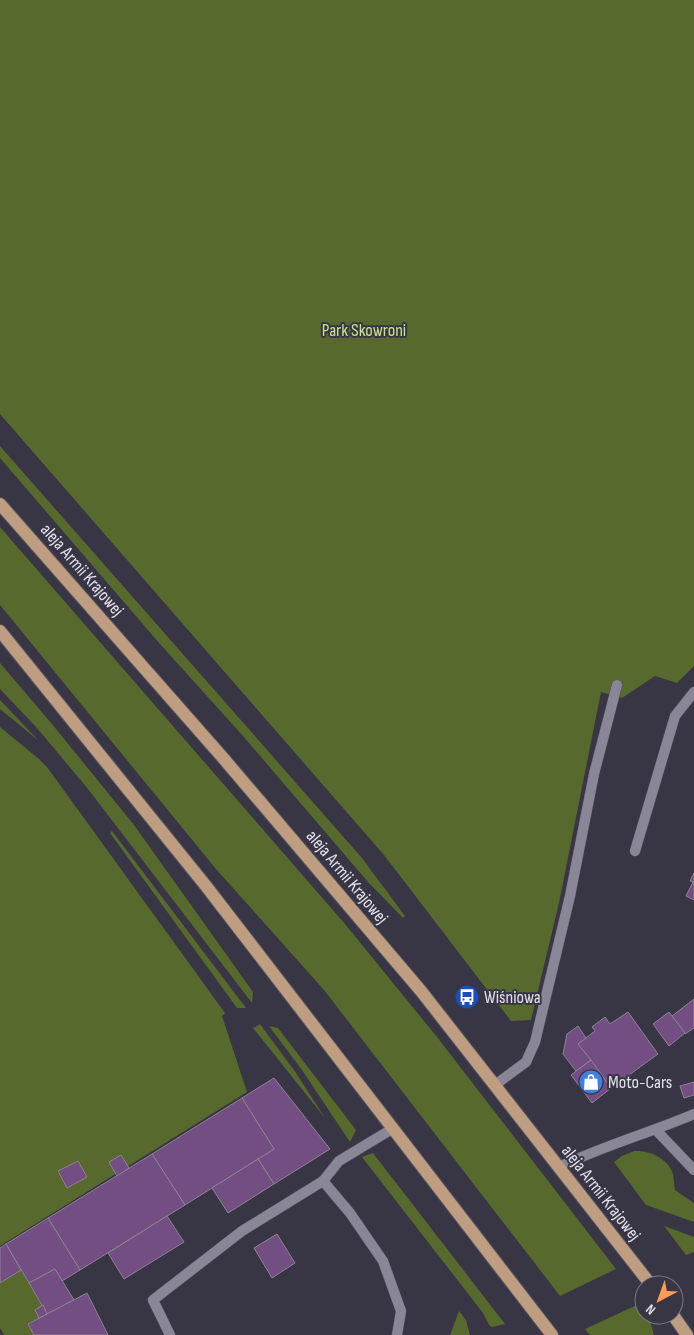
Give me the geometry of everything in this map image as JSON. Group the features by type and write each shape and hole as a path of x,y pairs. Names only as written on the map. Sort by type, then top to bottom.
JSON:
{"main road":[{"name":"aleja Armii Krajowej","path":"0,504 224,759 421,991 643,1275"},
{"path":"0,631 206,886 552,1335"}],"lane":[{"path":"495,1085 526,1062 535,1042 570,896 594,774 617,685"},
{"path":"635,851 674,716 694,692"},
{"path":"559,1167 603,1147 656,1130 694,1114"},
{"path":"170,1335 153,1300 242,1231 323,1181 339,1161 392,1129"},
{"path":"656,1130 694,1170"},
{"path":"323,1181 350,1213 382,1260 401,1310 397,1335"}],"green space":[{"name":"Park Skowroni","path":"0,0 694,0 694,666 677,683 655,676 622,698 601,692 559,903 531,1020 511,1021 384,855 0,414"},
{"path":"0,446 362,858 405,916 403,918 368,882 0,458"},
{"path":"0,527 345,924 437,1037 616,1269 560,1296 324,990 216,869 0,605"},
{"path":"0,663 134,825 253,992 252,1003 88,789 37,728 0,689"},
{"path":"0,700 39,741 0,709"},
{"path":"0,727 47,767 225,1013 222,1016 247,1092 0,1246"},
{"path":"112,831 246,1008 237,1008 110,833"},
{"path":"260,1024 296,1073 325,1118 253,1028"},
{"path":"269,1026 278,1028 356,1130 350,1142 302,1070"},
{"path":"634,1151 646,1152 657,1156 671,1168 675,1190 694,1203 694,1222 646,1205 614,1162"},
{"path":"373,1153 505,1324 492,1327 489,1325 483,1313 362,1157"},
{"path":"664,1226 694,1237 694,1252 686,1255"},
{"path":"21,1270 47,1314 28,1324 34,1335 4,1335 0,1328 0,1283"},
{"path":"634,1306 634,1325 651,1325 654,1335 590,1335 585,1329"},
{"path":"459,1311 466,1320 470,1335 450,1335"}],"building":[{"path":"694,873 694,900 686,896 693,882 690,881"},
{"path":"694,999 694,1028 685,1034 672,1016"},
{"path":"628,1012 658,1054 611,1088 578,1044 595,1031 592,1027 605,1017 610,1024"},
{"path":"669,1012 685,1033 669,1046 653,1024"},
{"path":"578,1026 586,1038 578,1044 591,1060 576,1071 563,1054 567,1034"},
{"name":"Moto-Cars","path":"591,1060 611,1088 592,1103 571,1075"},
{"path":"274,1078 330,1149 274,1184 258,1159 274,1149 242,1098"},
{"path":"694,1082 694,1095 684,1098 680,1086"},
{"path":"242,1098 274,1149 185,1205 152,1154"},
{"path":"152,1154 185,1205 80,1270 48,1218"},
{"path":"121,1155 129,1168 117,1176 109,1162"},
{"path":"258,1159 274,1184 228,1213 212,1188"},
{"path":"78,1161 87,1177 67,1188 58,1171"},
{"path":"167,1216 184,1242 124,1279 108,1253"},
{"path":"48,1218 80,1270 62,1281 55,1269 29,1283 6,1244"},
{"path":"277,1234 295,1263 272,1278 254,1248"},
{"path":"6,1244 21,1270 0,1283 0,1248"},
{"path":"55,1269 74,1300 47,1314 29,1283"},
{"path":"87,1293 108,1335 34,1335 28,1324"},
{"path":"43,1305 47,1314 39,1318 35,1310"}],"place":[{"name":"Wiśniowa","path":"467,997"},
{"name":"Moto-Cars","path":"591,1082"}]}
